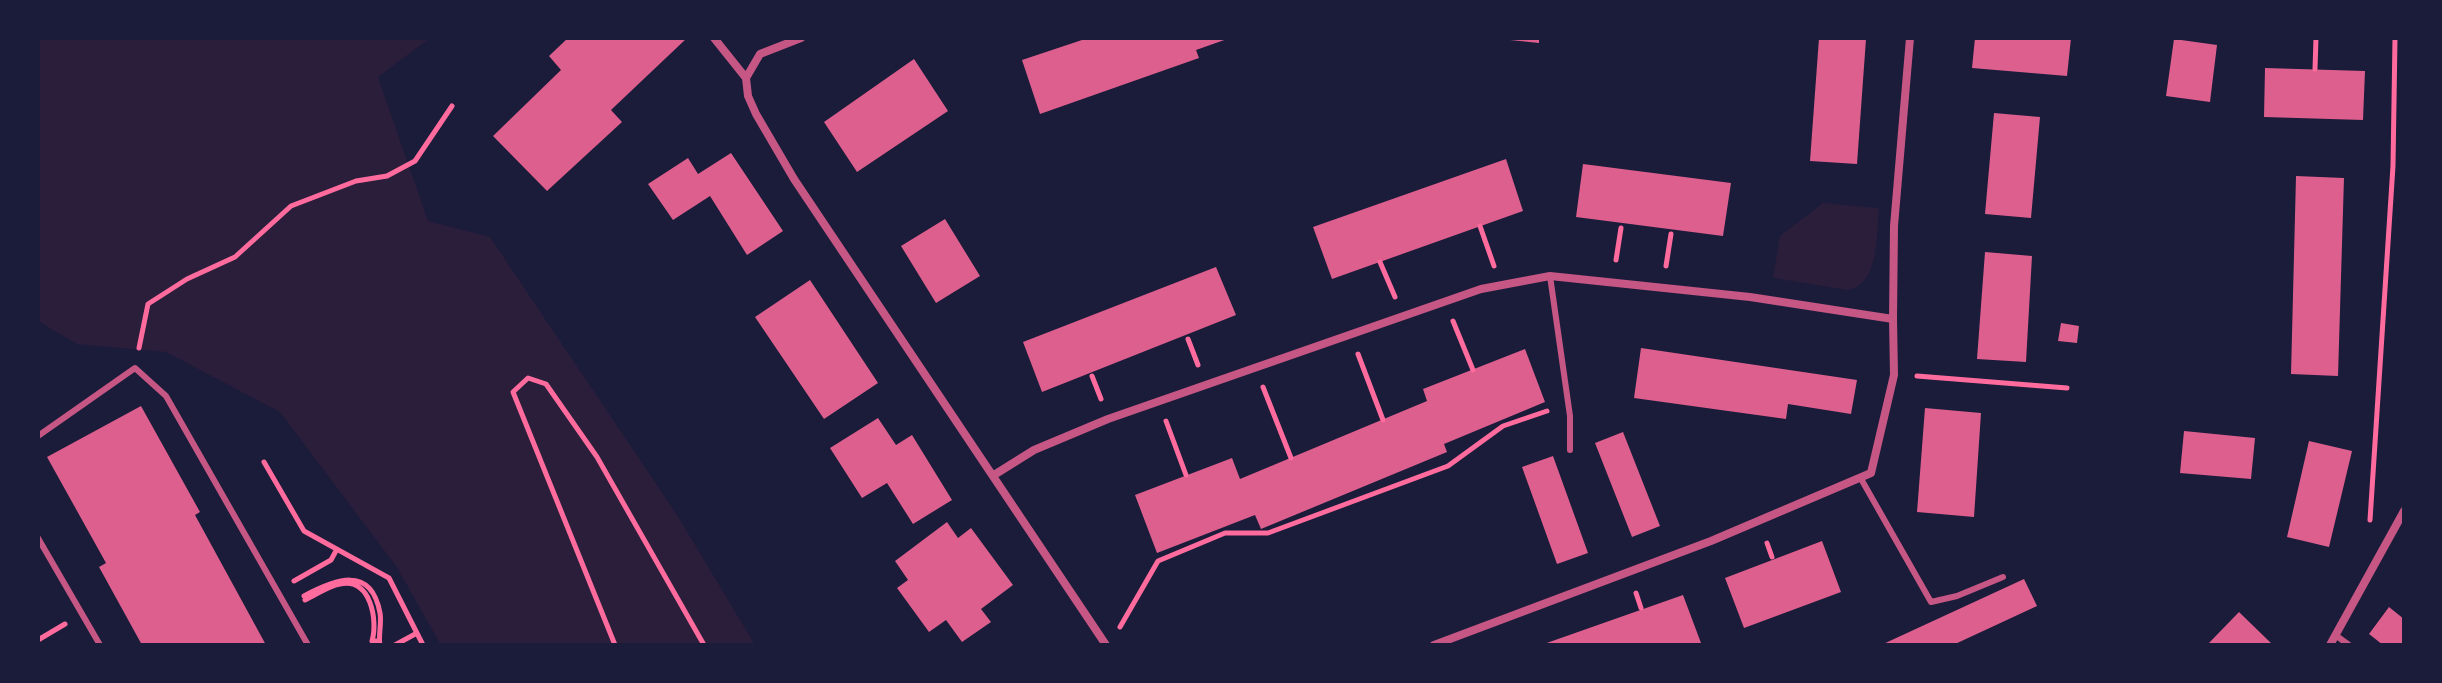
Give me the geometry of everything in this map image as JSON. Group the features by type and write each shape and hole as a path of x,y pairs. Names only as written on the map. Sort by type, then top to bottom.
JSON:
{"street":[{"path":"714,38 746,78 748,96 756,114 794,179 1106,645"},
{"path":"746,78 760,54 801,38"},
{"path":"1434,645 1570,591 1711,541 1871,473 1894,375 1894,226 1910,38"},
{"path":"994,475 1034,450 1159,401 1445,302 1550,276 1663,287 1893,319"},
{"path":"2330,645 2338,637 2404,511"}],"lane":[{"path":"1550,276 1568,404 1570,450"},
{"path":"38,436 135,368 166,396 308,645"},
{"path":"1860,477 1931,602 1957,596 2003,577"},
{"path":"38,538 100,645"},
{"path":"2338,637 2349,645"}],"path":[{"path":"2315,69 2316,38"},
{"path":"2369,525 2393,166 2395,38"},
{"path":"135,368 148,304 187,279 235,257 291,206 356,181 387,176 415,161 452,106"},
{"path":"1480,226 1502,286"},
{"path":"1613,281 1621,228"},
{"path":"1663,287 1671,234"},
{"path":"1380,262 1403,316"},
{"path":"1445,302 1473,370"},
{"path":"1351,334 1383,420"},
{"path":"1256,368 1291,458"},
{"path":"1894,375 2067,388"},
{"path":"615,645 513,392 528,378 546,384 597,457 704,645"},
{"path":"1159,401 1186,475"},
{"path":"1117,633 1158,561 1225,533 1268,533 1448,466 1503,426 1568,404"},
{"path":"264,462 304,531 389,578 423,645"},
{"path":"305,575 331,560 337,549"},
{"path":"300,601 340,581 357,584 371,597 376,608 378,630 372,641 379,643"},
{"path":"38,640 60,627"},
{"path":"395,645 417,633"}],"shaded area":[{"path":"38,38 430,38 378,77 428,221 490,237 677,515 755,645 441,645 396,566 280,412 166,352 77,344 38,321"},
{"path":"1823,203 1879,208 1871,269 1858,286 1847,290 1773,278 1780,236"}],"building":[{"path":"568,38 687,38 611,110 622,122 547,191 493,136 561,70 549,56"},
{"path":"1088,38 1230,38 1196,50 1199,58 1040,114 1022,60"},
{"path":"1491,38 1539,38 1539,43"},
{"path":"1819,38 1866,39 1857,164 1810,161"},
{"path":"1975,38 2071,38 2067,76 1972,68"},
{"path":"2174,39 2217,45 2210,102 2166,96"},
{"path":"914,59 948,111 857,172 824,122"},
{"path":"2265,68 2365,71 2363,120 2264,117"},
{"path":"1994,113 2040,117 2031,218 1985,214"},
{"path":"731,153 783,231 747,255 710,196 673,220 648,184 688,158 698,174"},
{"path":"1506,159 1523,211 1332,279 1313,227"},
{"path":"1583,164 1731,183 1723,236 1576,217"},
{"path":"2296,176 2344,178 2338,376 2291,374"},
{"path":"945,219 980,276 936,303 901,246"},
{"path":"1985,252 2032,256 2026,362 1977,359"},
{"path":"1216,267 1236,315 1042,392 1023,342"},
{"path":"810,280 878,383 824,419 755,317"},
{"path":"2061,323 2079,326 2077,343 2058,341"},
{"path":"1641,348 1857,380 1851,414 1788,404 1786,419 1634,398"},
{"path":"1525,349 1545,402 1444,444 1447,452 1261,529 1255,515 1157,553 1135,495 1232,458 1240,479 1427,401 1423,389"},
{"path":"141,406 200,512 195,515 266,645 142,645 99,567 106,563 47,457"},
{"path":"1925,408 1981,413 1974,517 1917,512"},
{"path":"878,418 896,445 912,435 952,500 913,524 887,483 862,498 830,448"},
{"path":"2184,431 2255,438 2251,479 2180,473"},
{"path":"1623,432 1660,526 1632,537 1595,443"},
{"path":"2309,441 2352,451 2329,547 2287,537"},
{"path":"1553,456 1588,553 1557,564 1522,467"},
{"path":"947,522 958,538 971,528 1013,585 981,609 991,622 962,642 946,620 929,632 897,588 908,580 895,561"},
{"path":"1822,541 1841,592 1744,628 1725,578"},
{"path":"2024,579 2037,606 1953,645 1881,645"},
{"path":"1683,595 1701,643 1697,645 1541,645"},
{"path":"2389,607 2404,619 2404,645 2383,645 2369,634"},
{"path":"2239,612 2273,645 2207,645"}]}
